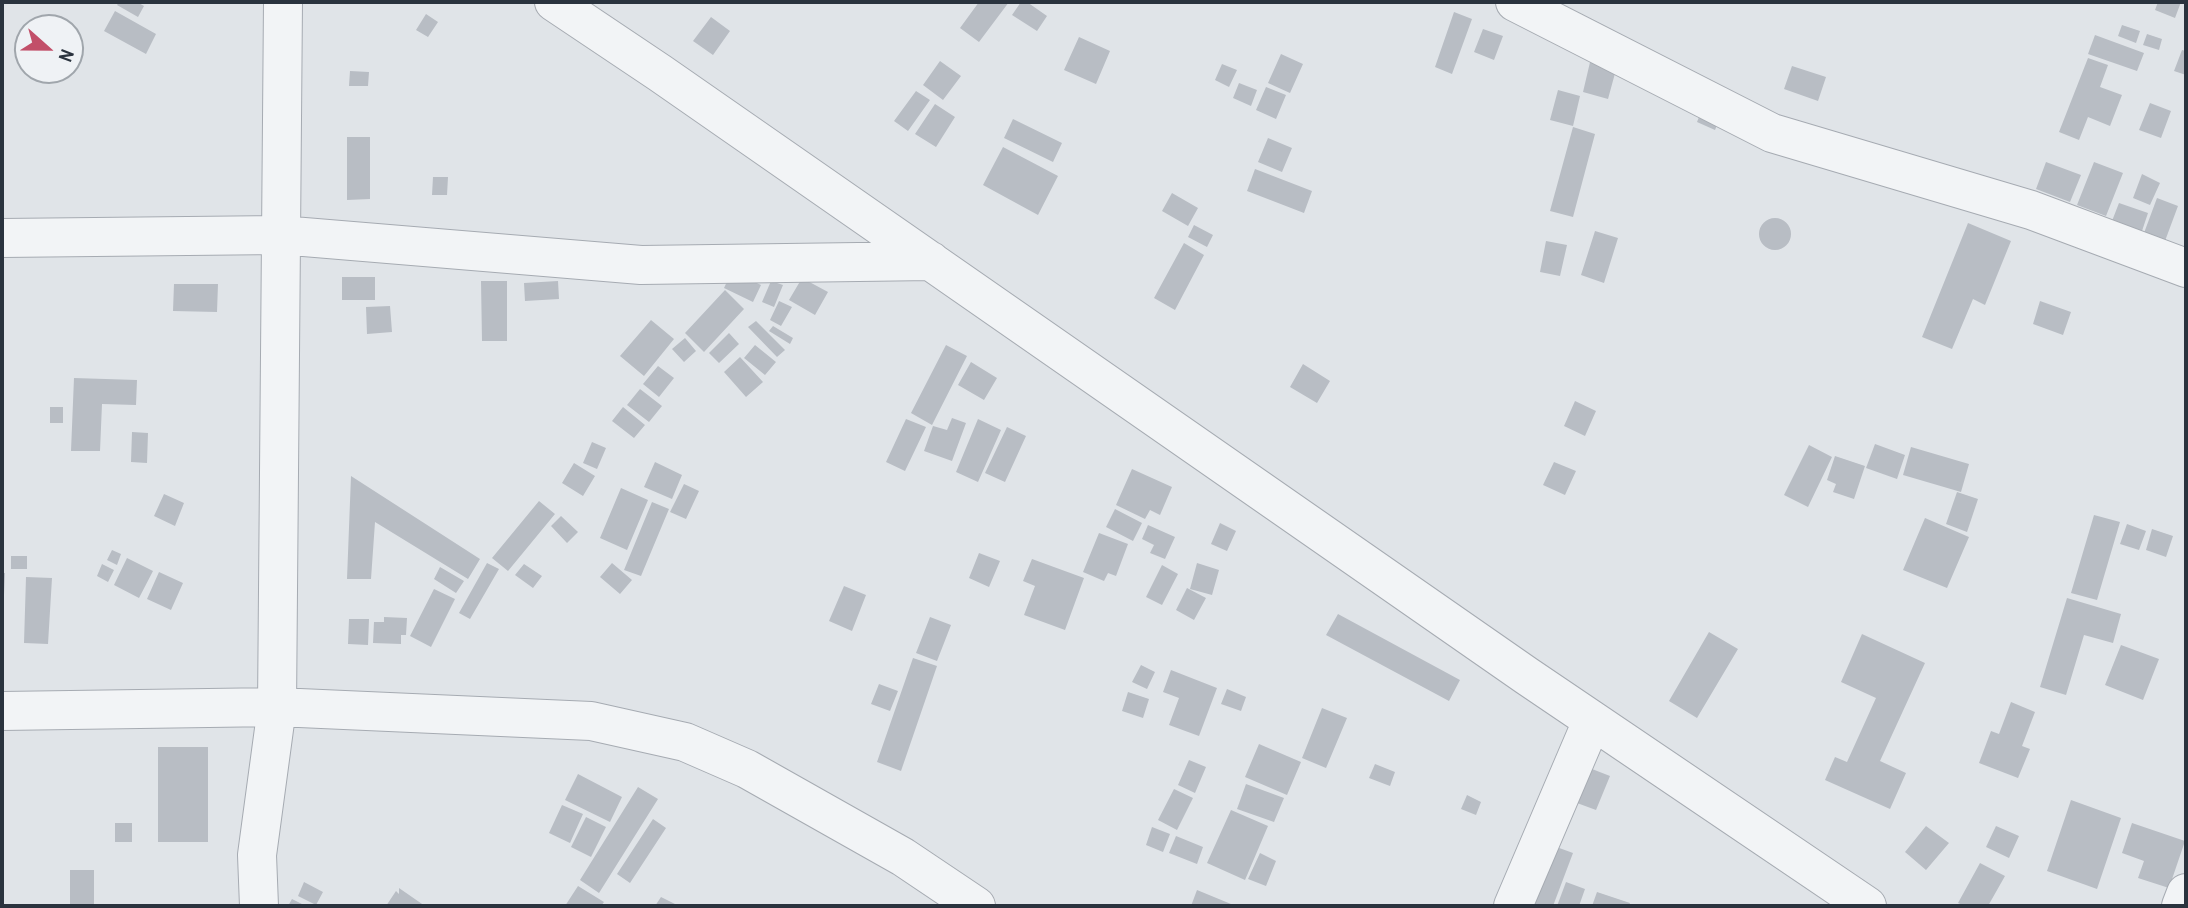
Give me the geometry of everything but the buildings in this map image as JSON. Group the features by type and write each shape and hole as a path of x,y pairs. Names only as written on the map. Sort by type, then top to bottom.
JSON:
{"street":[{"path":"259,906 257,855 277,707 284,2"},
{"path":"554,2 1592,721 1867,906"},
{"path":"1515,2 1772,132 2031,210 2186,268"},
{"path":"2,238 280,235 641,265 931,261"},
{"path":"2,711 277,707 591,721 685,742 760,775 903,857 976,906"},
{"path":"1513,906 1592,721"},
{"path":"2181,906 2186,893"}]}
